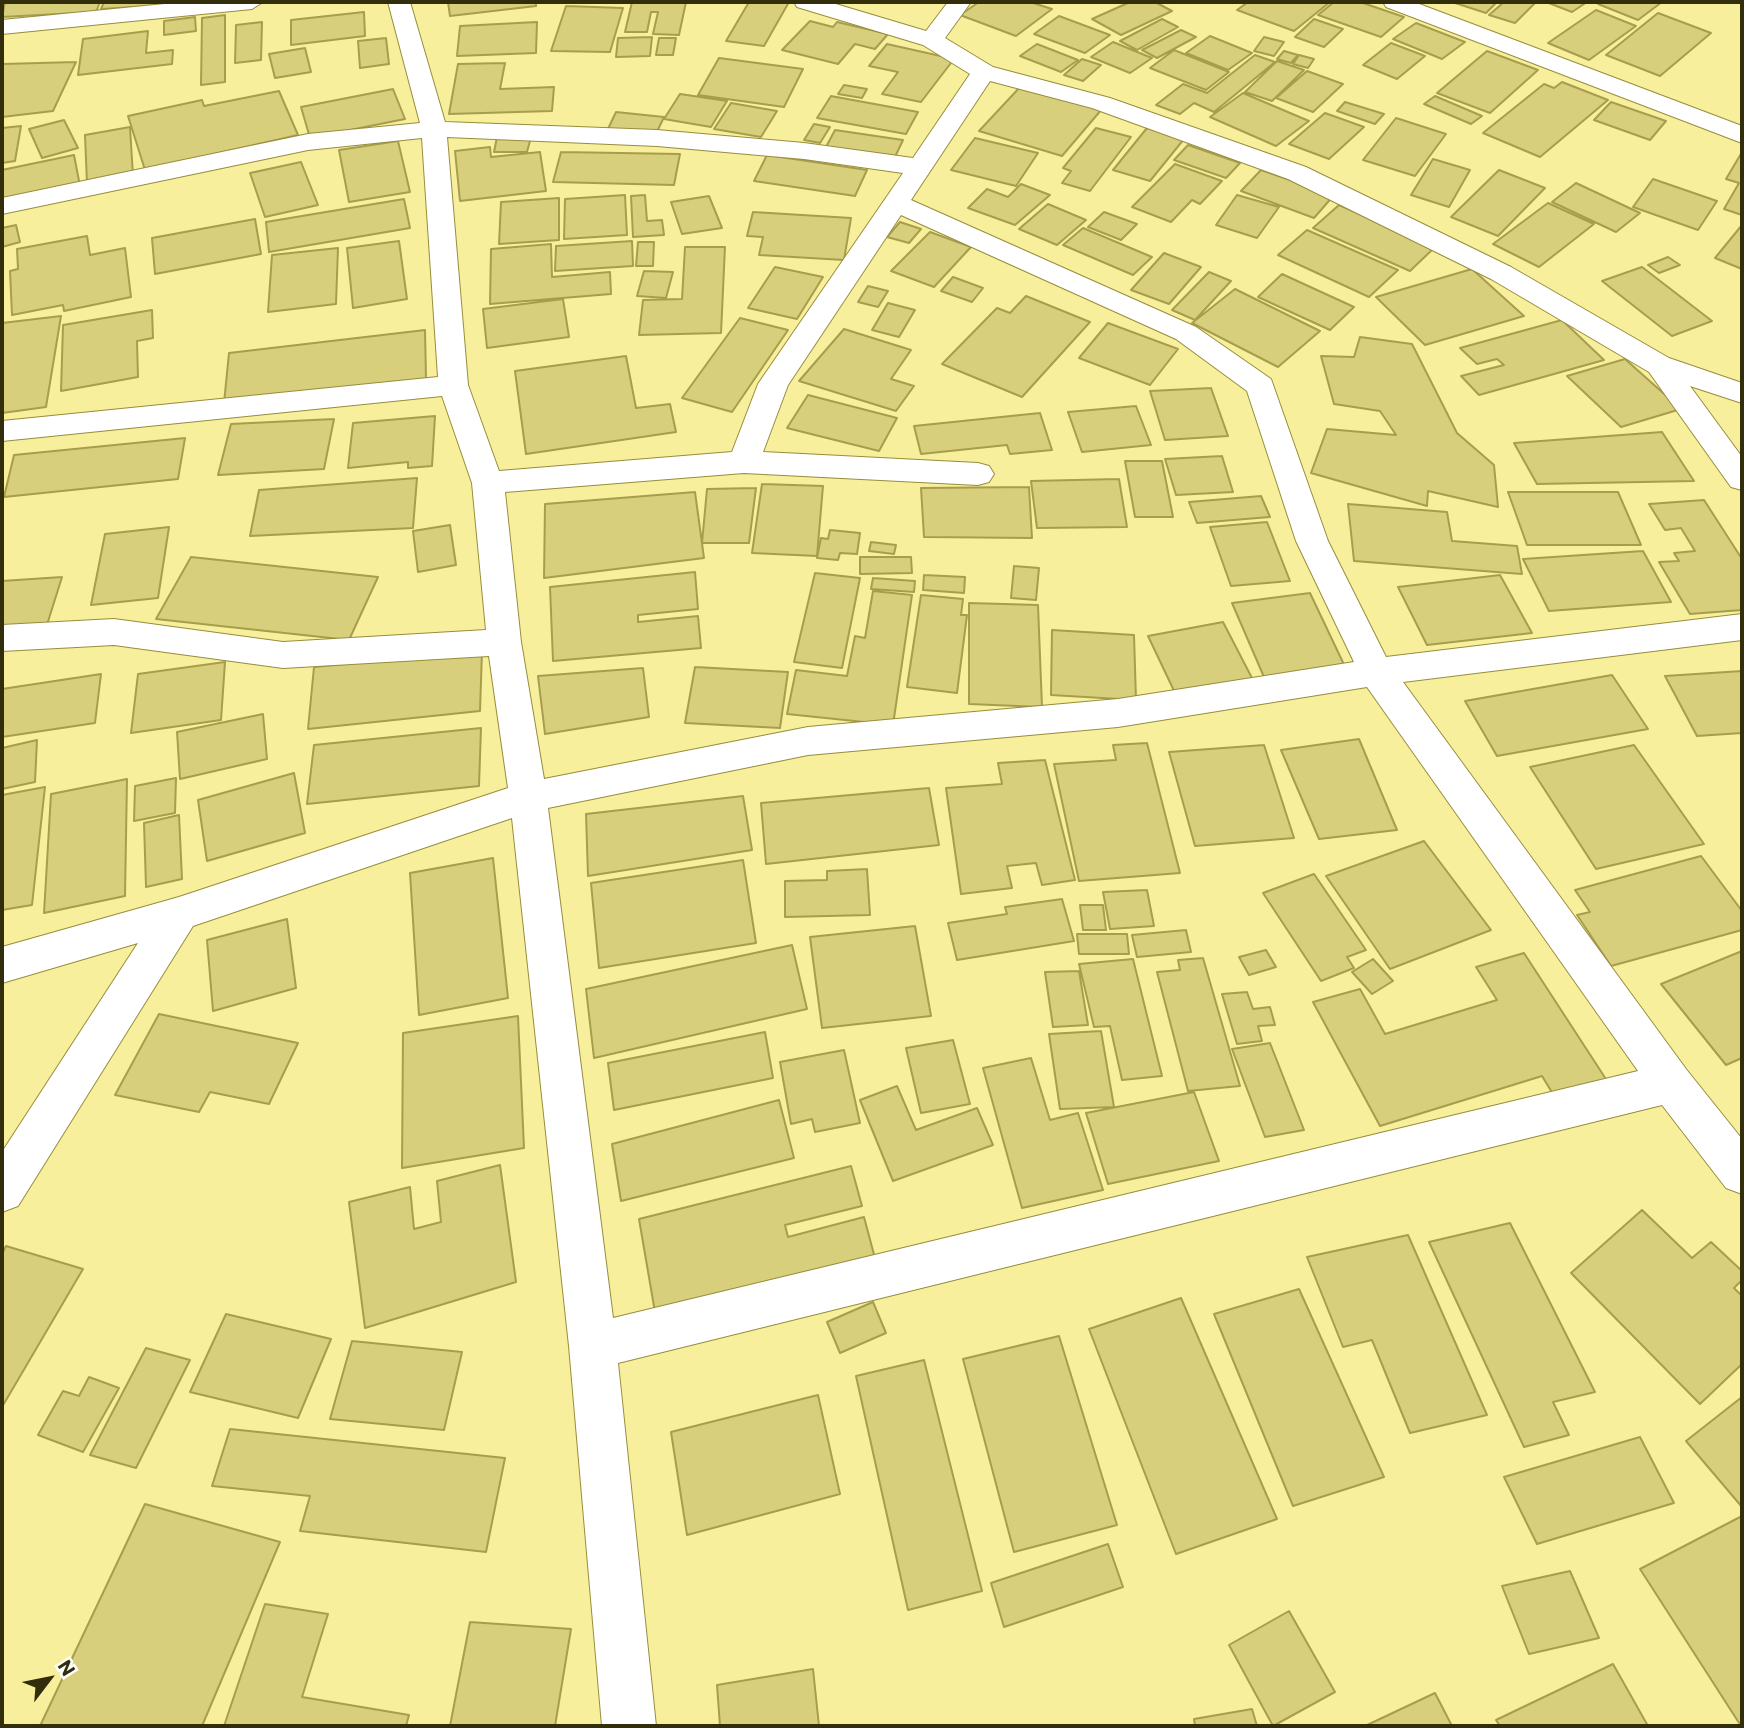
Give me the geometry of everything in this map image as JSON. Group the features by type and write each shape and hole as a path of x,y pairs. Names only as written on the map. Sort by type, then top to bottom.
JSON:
{"street":[{"path":"2,27 252,2"},
{"path":"399,2 434,128 453,385 488,483 504,642 528,797 593,1346 629,1726"},
{"path":"805,2 931,40 984,72 1101,103 1297,173 1501,274 1659,365 1742,393"},
{"path":"931,40 960,2"},
{"path":"1394,2 1742,135"},
{"path":"744,462 774,384 984,72"},
{"path":"2,206 308,142 434,128 656,138 804,150 918,167"},
{"path":"895,203 1186,333 1260,386 1312,541 1376,672 1671,1083 1742,1173"},
{"path":"1659,365 1742,479"},
{"path":"2,431 453,385"},
{"path":"488,483 744,462 978,474"},
{"path":"2,965 179,914 528,797 808,741 1118,713 1376,672 1742,627"},
{"path":"2,638 114,632 284,655 504,642"},
{"path":"2,1191 179,914"},
{"path":"593,1346 1671,1083"}],"building":[{"path":"5,2 100,2 96,12 2,17"},
{"path":"104,2 216,2 101,9"},
{"path":"448,2 536,2 536,6 450,16"},
{"path":"632,2 686,2 679,35 653,34 658,12 651,12 647,32 625,32"},
{"path":"749,2 789,2 764,46 726,41"},
{"path":"979,2 1030,2 1052,9 1016,36 960,15"},
{"path":"1130,2 1155,2 1172,11 1121,35 1092,19"},
{"path":"1248,2 1330,2 1294,31 1237,10"},
{"path":"1334,2 1360,2 1404,17 1381,37 1318,15"},
{"path":"1452,2 1497,2 1486,13"},
{"path":"1504,2 1536,2 1515,23 1489,15"},
{"path":"1546,2 1587,2 1572,12"},
{"path":"1662,2 1638,20 1598,4"},
{"path":"566,6 623,8 610,52 551,51"},
{"path":"1596,10 1636,26 1589,60 1548,43"},
{"path":"364,12 365,36 291,45 291,20"},
{"path":"1658,13 1711,33 1660,76 1606,55"},
{"path":"225,15 225,82 201,85 202,18"},
{"path":"1059,16 1110,35 1085,53 1034,34"},
{"path":"195,17 196,31 164,35 164,21"},
{"path":"1162,19 1178,27 1137,50 1120,41"},
{"path":"1314,19 1343,29 1324,47 1295,37"},
{"path":"810,21 833,27 837,22 888,34 875,49 855,44 838,64 782,50"},
{"path":"262,22 261,60 235,63 236,25"},
{"path":"537,22 536,53 457,56 460,26"},
{"path":"1416,23 1465,42 1442,59 1393,39"},
{"path":"1181,30 1196,37 1157,58 1142,50"},
{"path":"148,31 146,53 173,50 172,64 78,75 83,39"},
{"path":"1210,36 1252,53 1228,70 1186,53"},
{"path":"652,37 650,56 616,57 618,38"},
{"path":"1264,37 1284,42 1274,56 1254,51"},
{"path":"386,38 389,64 360,68 358,41"},
{"path":"659,38 676,38 673,55 656,55"},
{"path":"1113,42 1152,58 1130,73 1091,57"},
{"path":"1391,43 1425,56 1397,79 1363,65"},
{"path":"887,44 954,59 921,102 882,94 898,72 869,66"},
{"path":"1037,44 1078,60 1061,72 1020,56"},
{"path":"305,48 311,72 275,78 269,54"},
{"path":"1174,50 1229,72 1206,90 1150,68"},
{"path":"1284,51 1298,55 1291,63 1277,59"},
{"path":"1487,51 1538,70 1490,113 1437,93"},
{"path":"1255,55 1275,62 1214,112 1194,103 1180,114 1156,105 1183,84 1207,93"},
{"path":"1299,55 1314,59 1308,68 1293,64"},
{"path":"719,58 803,69 784,107 698,95"},
{"path":"1082,59 1101,65 1083,81 1064,75"},
{"path":"1277,61 1304,70 1272,101 1245,92"},
{"path":"76,62 53,111 2,117 2,64"},
{"path":"505,63 500,89 554,87 552,111 449,114 458,64"},
{"path":"1307,71 1343,84 1313,112 1276,98"},
{"path":"1562,82 1608,100 1540,157 1483,133 1544,84 1554,88"},
{"path":"844,85 867,89 862,98 838,94"},
{"path":"1021,86 1102,109 1062,156 979,131"},
{"path":"393,89 405,119 310,138 301,107"},
{"path":"279,91 298,135 145,170 128,116 202,100 204,106"},
{"path":"1243,93 1309,121 1276,146 1210,117"},
{"path":"680,94 727,101 711,127 664,119"},
{"path":"831,96 918,112 906,134 817,118"},
{"path":"1435,96 1482,116 1471,124 1424,104"},
{"path":"1345,102 1384,114 1375,124 1337,111"},
{"path":"1611,102 1666,121 1650,140 1594,120"},
{"path":"731,103 777,111 761,137 714,129"},
{"path":"616,112 664,117 655,136 607,131"},
{"path":"1325,113 1364,127 1329,159 1289,144"},
{"path":"1396,118 1446,134 1415,176 1363,160"},
{"path":"64,120 78,148 42,158 29,129"},
{"path":"814,124 830,127 820,143 804,140"},
{"path":"21,126 15,161 2,163 2,128"},
{"path":"130,127 133,176 87,184 85,135"},
{"path":"1096,128 1131,137 1090,191 1062,183 1071,171 1063,168"},
{"path":"1147,128 1184,139 1150,181 1113,170"},
{"path":"835,130 903,140 895,157 826,147"},
{"path":"497,137 531,137 527,152 494,152"},
{"path":"975,138 1038,153 1016,186 951,170"},
{"path":"398,141 410,192 349,202 339,150"},
{"path":"1188,145 1240,163 1226,178 1174,160"},
{"path":"490,147 491,157 540,152 546,191 460,201 455,151"},
{"path":"561,152 680,154 674,185 553,182"},
{"path":"1742,152 1742,215 1724,209 1739,183 1726,179"},
{"path":"74,155 80,186 2,203 2,170"},
{"path":"767,155 867,170 855,196 754,181"},
{"path":"1433,159 1470,170 1449,207 1411,195"},
{"path":"301,162 318,205 265,217 250,173"},
{"path":"1175,164 1222,181 1200,204 1192,200 1171,222 1132,207"},
{"path":"1261,170 1334,195 1314,218 1241,191"},
{"path":"1499,170 1545,188 1498,236 1451,217"},
{"path":"1653,179 1717,201 1698,230 1633,207"},
{"path":"1576,183 1640,213 1616,232 1552,202"},
{"path":"1021,184 1050,195 1015,225 968,208 987,189 1008,197"},
{"path":"625,195 627,235 564,239 565,199"},
{"path":"645,195 647,221 662,220 664,235 633,237 631,196"},
{"path":"1237,195 1279,207 1257,238 1216,225"},
{"path":"709,196 722,228 682,234 671,202"},
{"path":"559,198 559,240 499,244 501,202"},
{"path":"404,199 410,228 269,252 266,222"},
{"path":"1548,203 1594,224 1539,267 1493,244"},
{"path":"1048,204 1086,220 1057,245 1019,229"},
{"path":"1339,205 1435,247 1410,271 1313,228"},
{"path":"753,212 851,218 844,260 759,255 763,237 747,236"},
{"path":"1104,212 1137,224 1121,240 1088,227"},
{"path":"255,219 261,254 155,274 152,238"},
{"path":"900,222 921,229 909,243 887,237"},
{"path":"16,225 20,242 2,247 2,228"},
{"path":"1742,225 1742,269 1715,258"},
{"path":"1083,228 1152,257 1133,275 1063,245"},
{"path":"1307,230 1398,270 1369,297 1278,255"},
{"path":"930,232 971,247 934,287 891,271"},
{"path":"87,236 90,255 125,248 131,297 64,311 63,305 12,315 10,271 18,269 17,249"},
{"path":"399,241 407,299 353,308 347,248"},
{"path":"632,241 633,266 555,271 556,246"},
{"path":"638,242 654,242 653,266 636,266"},
{"path":"551,244 552,277 610,272 611,294 490,304 491,249"},
{"path":"685,247 725,247 721,333 639,335 643,300 682,299"},
{"path":"338,248 336,304 268,312 272,255"},
{"path":"1164,253 1201,267 1169,304 1131,290"},
{"path":"1668,257 1680,265 1659,273 1648,265"},
{"path":"775,267 823,277 797,319 748,308"},
{"path":"1642,267 1712,321 1672,336 1602,281"},
{"path":"1472,269 1524,316 1425,345 1376,297"},
{"path":"644,271 673,272 666,298 637,296"},
{"path":"1209,272 1231,281 1195,320 1172,310"},
{"path":"1282,274 1354,307 1330,330 1258,297"},
{"path":"953,277 983,288 972,302 941,291"},
{"path":"868,286 888,291 878,307 858,302"},
{"path":"1235,289 1320,331 1278,367 1192,323"},
{"path":"1026,296 1090,322 1022,397 942,364 997,308 1010,313"},
{"path":"563,299 569,337 487,348 483,309"},
{"path":"888,303 915,310 899,337 872,330"},
{"path":"152,310 153,338 137,341 138,377 61,391 63,325"},
{"path":"61,316 46,407 2,413 2,323"},
{"path":"740,318 788,330 732,412 682,398"},
{"path":"1562,320 1604,360 1479,395 1461,376 1504,365 1497,359 1477,364 1460,348"},
{"path":"1108,323 1178,349 1150,385 1079,358"},
{"path":"844,329 911,350 891,379 914,386 896,411 799,381"},
{"path":"425,330 426,379 224,403 229,353"},
{"path":"1360,337 1412,344 1457,433 1494,465 1498,507 1428,491 1427,506 1311,473 1327,429 1396,435 1380,411 1334,404 1321,356 1354,357"},
{"path":"626,356 636,408 670,404 676,432 526,454 515,371"},
{"path":"1625,359 1681,409 1621,427 1567,376"},
{"path":"1211,388 1228,436 1165,440 1150,391"},
{"path":"808,395 897,418 879,451 787,428"},
{"path":"1136,406 1151,445 1082,452 1068,412"},
{"path":"1040,413 1052,450 1010,454 1007,445 921,454 914,426"},
{"path":"435,416 432,466 408,468 408,462 348,468 353,423"},
{"path":"334,419 324,469 218,475 231,424"},
{"path":"1662,432 1694,481 1537,484 1514,443"},
{"path":"185,438 178,479 4,497 14,455"},
{"path":"1222,456 1233,492 1176,495 1165,459"},
{"path":"1125,461 1162,461 1173,517 1135,517"},
{"path":"417,478 413,528 250,536 259,490"},
{"path":"1119,479 1127,527 1037,528 1031,481"},
{"path":"762,484 823,486 817,556 752,553"},
{"path":"1029,487 1032,538 924,537 921,488"},
{"path":"756,488 749,543 702,543 707,489"},
{"path":"695,492 704,558 544,578 545,504"},
{"path":"1508,492 1618,492 1641,545 1527,545"},
{"path":"1261,496 1270,517 1197,523 1189,502"},
{"path":"1704,500 1742,559 1742,610 1690,614 1659,562 1679,561 1674,553 1695,551 1681,528 1665,530 1649,504"},
{"path":"1348,504 1447,512 1452,541 1517,546 1522,574 1354,561"},
{"path":"1267,522 1290,581 1231,586 1210,527"},
{"path":"450,525 456,565 418,572 413,531"},
{"path":"169,527 158,598 91,605 105,534"},
{"path":"830,530 860,533 857,554 840,553 838,560 817,558 821,538 828,539"},
{"path":"871,542 896,545 894,554 869,551"},
{"path":"1643,551 1671,602 1549,611 1523,559"},
{"path":"191,557 378,577 349,640 156,619"},
{"path":"860,557 911,557 912,573 860,574"},
{"path":"1014,566 1039,568 1036,600 1011,598"},
{"path":"695,572 698,609 638,615 638,622 698,616 701,648 553,661 550,587"},
{"path":"815,573 860,578 842,668 794,662"},
{"path":"924,575 965,577 964,593 923,590"},
{"path":"1500,575 1532,633 1427,645 1398,587"},
{"path":"62,577 46,628 2,631 2,581"},
{"path":"873,578 915,581 914,592 871,589"},
{"path":"873,591 912,595 893,725 787,714 796,670 847,676 855,636 865,638"},
{"path":"1310,593 1348,673 1267,684 1232,603"},
{"path":"921,595 963,599 961,615 967,615 957,693 907,687"},
{"path":"969,603 1038,605 1042,707 969,704"},
{"path":"1223,622 1253,680 1176,695 1148,636"},
{"path":"1052,630 1134,635 1136,700 1051,695"},
{"path":"482,651 480,711 308,729 314,667"},
{"path":"225,662 221,720 131,733 138,674"},
{"path":"695,667 788,672 780,728 685,723"},
{"path":"643,668 649,717 545,734 538,676"},
{"path":"1742,671 1742,733 1697,736 1665,676"},
{"path":"101,674 95,723 2,737 2,689"},
{"path":"1612,675 1648,729 1497,756 1465,701"},
{"path":"263,714 267,759 180,779 177,732"},
{"path":"481,728 479,786 307,804 314,745"},
{"path":"1359,739 1397,830 1319,839 1281,750"},
{"path":"37,740 35,782 2,789 2,748"},
{"path":"1147,743 1180,873 1079,881 1054,764 1116,760 1113,745"},
{"path":"1264,745 1294,838 1195,846 1169,752"},
{"path":"1634,745 1704,844 1596,869 1530,767"},
{"path":"1045,760 1075,880 1042,885 1036,863 1007,866 1012,888 961,894 946,788 1002,784 998,763"},
{"path":"294,773 305,833 207,861 198,800"},
{"path":"176,778 175,813 134,821 135,786"},
{"path":"127,779 125,896 44,913 51,794"},
{"path":"45,787 32,905 2,910 2,795"},
{"path":"929,788 939,845 766,864 761,803"},
{"path":"743,796 752,850 588,876 586,814"},
{"path":"179,815 182,879 146,887 144,823"},
{"path":"1424,841 1491,930 1390,969 1326,876"},
{"path":"1701,856 1742,911 1742,930 1611,966 1577,915 1590,912 1575,890"},
{"path":"493,858 508,998 419,1015 410,873"},
{"path":"743,860 756,943 599,968 591,883"},
{"path":"867,869 870,915 785,917 785,881 827,880 827,871"},
{"path":"1314,874 1366,950 1347,957 1354,968 1321,981 1263,893"},
{"path":"1147,890 1154,926 1110,929 1103,892"},
{"path":"1062,899 1074,941 957,960 948,923 1007,914 1005,907"},
{"path":"1080,905 1103,905 1106,930 1083,930"},
{"path":"287,919 296,988 213,1011 207,940"},
{"path":"915,926 931,1016 822,1028 810,937"},
{"path":"1186,930 1191,952 1137,957 1132,935"},
{"path":"1077,934 1127,934 1129,954 1079,954"},
{"path":"792,945 807,1009 594,1058 586,989"},
{"path":"1266,950 1276,967 1249,975 1239,957"},
{"path":"1742,951 1742,1058 1726,1065 1661,984"},
{"path":"1524,953 1615,1093 1562,1109 1542,1076 1380,1126 1313,1002 1360,989 1385,1034 1497,1000 1476,967"},
{"path":"1203,958 1240,1086 1188,1091 1157,972 1180,970 1178,960"},
{"path":"1133,959 1162,1076 1122,1080 1110,1026 1094,1027 1079,964"},
{"path":"1373,959 1393,981 1372,994 1352,972"},
{"path":"1079,971 1088,1025 1053,1027 1045,972"},
{"path":"1247,992 1253,1009 1270,1007 1275,1025 1258,1026 1262,1041 1237,1044 1222,994"},
{"path":"159,1014 298,1043 269,1104 210,1092 199,1112 115,1095"},
{"path":"518,1016 524,1148 402,1168 403,1033"},
{"path":"1101,1031 1114,1107 1060,1109 1049,1034"},
{"path":"765,1032 773,1078 614,1110 608,1063"},
{"path":"953,1040 970,1104 921,1113 906,1048"},
{"path":"1270,1043 1304,1130 1265,1137 1232,1049"},
{"path":"844,1050 860,1123 815,1132 812,1119 791,1124 780,1062"},
{"path":"1031,1058 1050,1120 1078,1113 1103,1190 1022,1208 983,1068"},
{"path":"897,1086 916,1130 977,1108 993,1145 893,1181 860,1100"},
{"path":"1194,1092 1219,1161 1108,1184 1086,1113"},
{"path":"779,1100 794,1158 621,1201 612,1144"},
{"path":"500,1165 516,1282 365,1328 349,1202 410,1187 414,1229 441,1222 437,1181"},
{"path":"851,1166 862,1206 785,1225 788,1237 864,1217 876,1262 656,1318 639,1219"},
{"path":"1642,1210 1692,1258 1711,1242 1742,1271 1742,1280 1734,1288 1742,1296 1742,1364 1700,1404 1571,1273"},
{"path":"1510,1223 1595,1392 1553,1402 1569,1435 1524,1447 1429,1242"},
{"path":"1408,1235 1487,1415 1410,1433 1372,1340 1343,1347 1307,1257"},
{"path":"6,1246 83,1269 2,1407 2,1254"},
{"path":"1299,1289 1384,1477 1293,1506 1214,1314"},
{"path":"1181,1298 1277,1519 1176,1554 1089,1329"},
{"path":"873,1302 886,1333 840,1353 827,1322"},
{"path":"226,1314 331,1339 298,1418 190,1392"},
{"path":"1059,1336 1117,1525 1014,1552 963,1359"},
{"path":"352,1341 462,1352 444,1430 330,1419"},
{"path":"146,1348 190,1360 136,1468 90,1455"},
{"path":"924,1360 982,1591 908,1610 856,1376"},
{"path":"89,1377 119,1388 83,1452 38,1435 63,1391 79,1396"},
{"path":"818,1395 840,1494 687,1535 671,1432"},
{"path":"1742,1397 1742,1507 1686,1441"},
{"path":"230,1429 505,1458 486,1552 300,1531 310,1496 212,1486"},
{"path":"1640,1437 1674,1503 1537,1544 1504,1477"},
{"path":"145,1504 280,1542 202,1726 40,1726"},
{"path":"1742,1516 1742,1726 1741,1726 1640,1569"},
{"path":"1108,1544 1123,1587 1004,1627 991,1583"},
{"path":"1570,1571 1599,1638 1529,1654 1502,1586"},
{"path":"265,1604 328,1614 302,1697 409,1715 406,1726 224,1726"},
{"path":"1289,1611 1335,1692 1273,1726 1229,1645"},
{"path":"470,1622 571,1629 555,1726 450,1726"},
{"path":"1613,1664 1648,1726 1500,1726 1496,1720"},
{"path":"813,1669 819,1726 720,1726 717,1685"},
{"path":"1435,1693 1452,1726 1365,1726"},
{"path":"1252,1709 1257,1726 1195,1726 1194,1719"}]}
